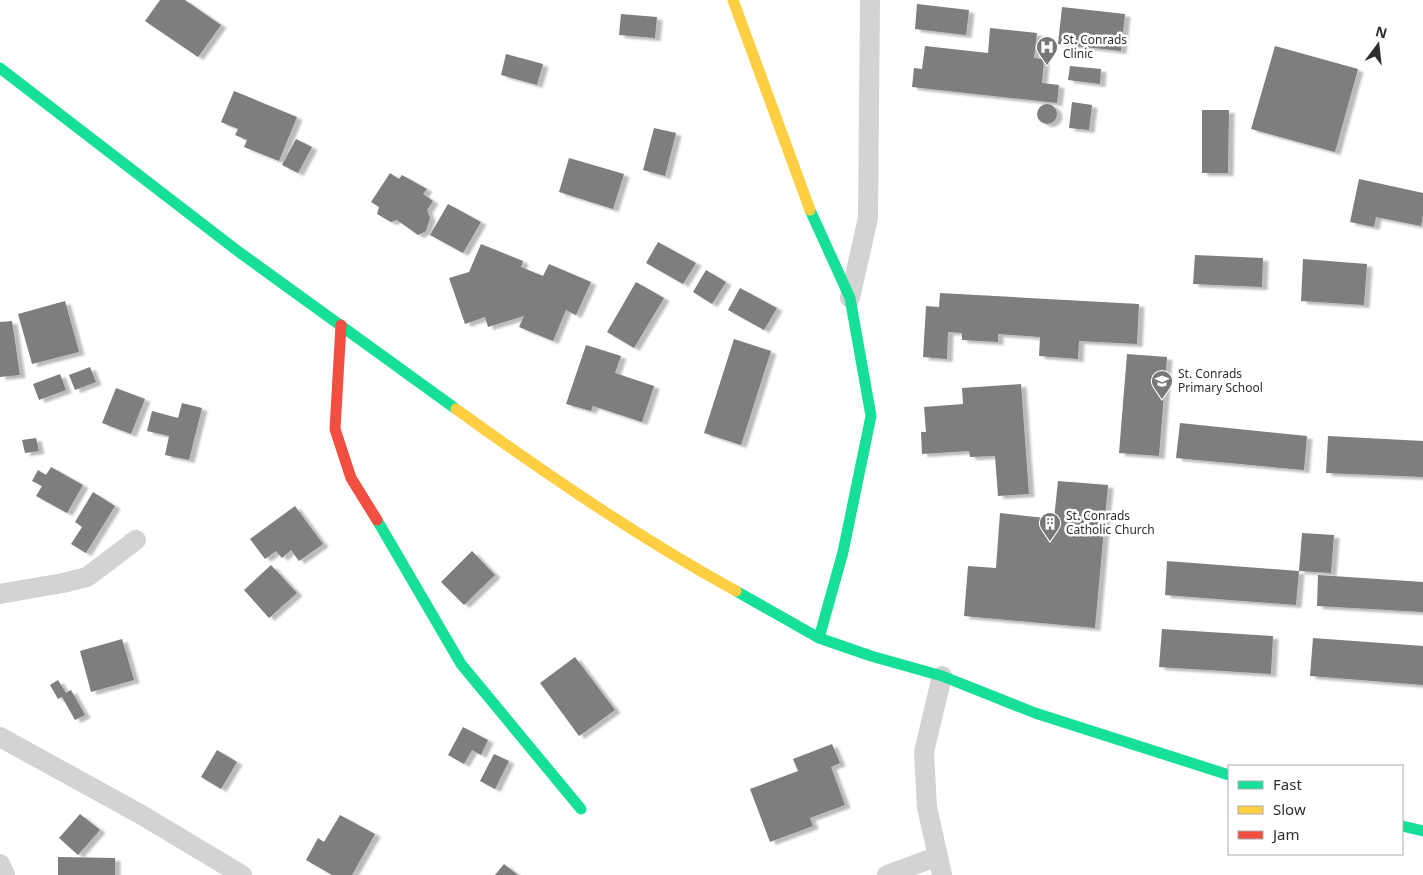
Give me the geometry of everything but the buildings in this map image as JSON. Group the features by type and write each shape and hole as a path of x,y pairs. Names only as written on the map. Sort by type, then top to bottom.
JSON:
{"main road":[{"path":"733,0 809,208 850,298 871,416 843,552 819,638"},
{"path":"0,68 239,252 537,467 688,565 819,638 871,656 942,676 1035,713 1228,775"},
{"path":"341,325 335,429 352,478 461,664 581,809"},
{"path":"1403,826 1423,831"}],"street":[{"path":"850,298 868,218 870,0"},
{"path":"0,594 63,583 87,576 136,540"},
{"path":"887,875 940,866 926,807 924,752 942,676"},
{"path":"0,737 140,814 242,875"},
{"path":"0,864 5,875"}],"traffic: fast":[{"path":"0,68 239,252 456,409"},
{"path":"810,210 850,298 871,416 843,552 819,638"},
{"path":"377,520 461,664 581,809"},
{"path":"736,591 819,638 871,656 942,676 1035,713 1228,775"},
{"path":"1403,826 1423,831"}],"traffic: slow":[{"path":"733,0 810,210"},
{"path":"456,409 593,504 664,549 736,591"}],"traffic: jam":[{"path":"341,325 335,429 351,478 377,520"}],"place":[{"name":"St. Conrads Clinic","path":"1047,66"},
{"name":"St. Conrads Primary School","path":"1162,400"},
{"name":"St. Conrads Catholic Church","path":"1050,542"}]}
